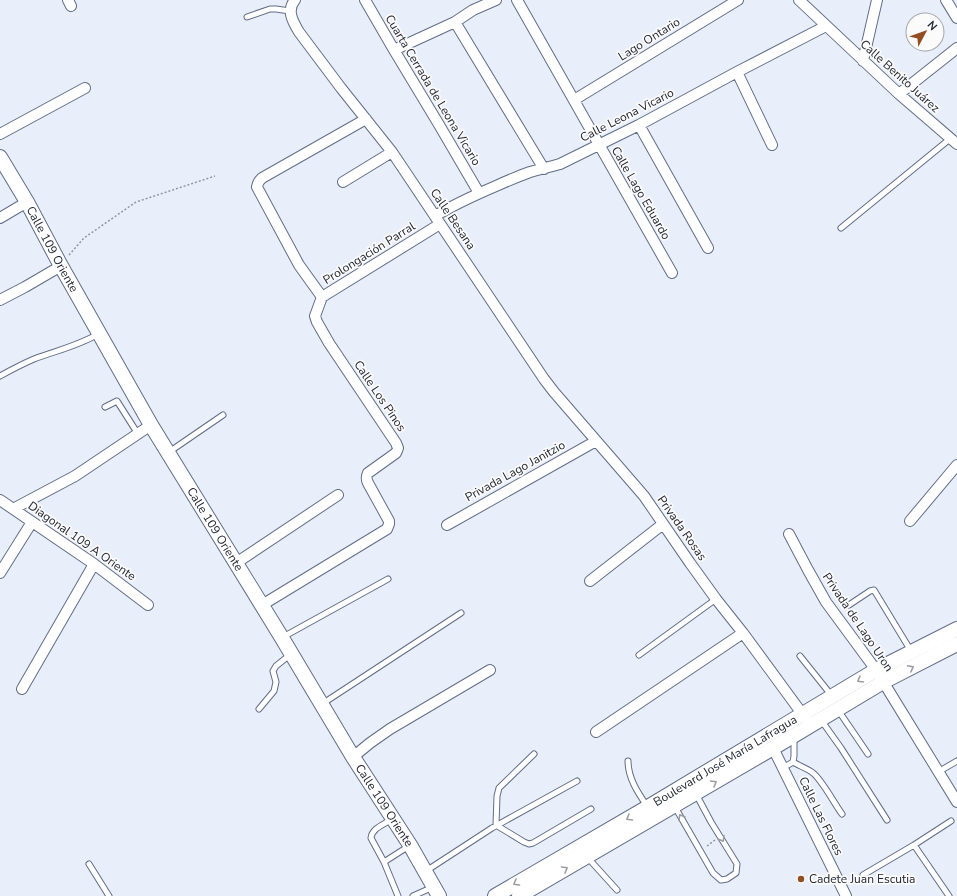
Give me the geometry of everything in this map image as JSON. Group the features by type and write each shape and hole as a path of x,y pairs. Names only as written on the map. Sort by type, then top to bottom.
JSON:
{"main road":[{"name":"Calle 109 Oriente","path":"0,157 27,202 61,266 151,425 292,654 353,757 410,845 437,891"},
{"name":"Boulevard José María Lafragua","path":"494,896 648,807 811,720 835,703 879,676 912,652 957,629"},
{"name":"Boulevard José María Lafragua","path":"879,676 957,644"},
{"name":"Boulevard José María Lafragua","path":"519,896 534,890 586,857 794,736 811,720"}],"street":[{"path":"290,11 291,5 295,0"},
{"name":"Cuarta Cerrada de Leona Vicario","path":"365,0 479,193"},
{"path":"394,50 455,22 473,10 496,0"},
{"name":"Calle Lago Eduardo","path":"517,0 672,273"},
{"name":"Lago Ontario","path":"574,100 738,0"},
{"name":"Calle Benito Juárez","path":"799,0 899,94 954,141"},
{"path":"864,61 877,0"},
{"path":"946,0 957,18"},
{"name":"Calle Besana","path":"290,11 291,18 299,32 392,152 544,379 596,440"},
{"path":"455,22 544,169"},
{"name":"Calle Leona Vicario","path":"438,220 451,206 514,178 560,164 639,125 826,26"},
{"path":"899,94 957,48"},
{"path":"737,72 772,145"},
{"path":"0,134 85,88"},
{"path":"322,297 299,265 257,187 262,178 366,119"},
{"path":"639,125 708,248"},
{"path":"343,182 392,152"},
{"path":"0,218 27,202"},
{"name":"Prolongación Parral","path":"317,310 322,297 438,220"},
{"path":"0,300 26,287 61,266"},
{"name":"Calle Los Pinos","path":"262,605 387,529 389,524 389,520 368,483 366,476 396,453 398,448 316,322 315,316 317,310"},
{"path":"13,509 74,476 151,425"},
{"name":"Privada Rosas","path":"596,440 644,496 716,599 811,720"},
{"name":"Privada Lago Janitzio","path":"447,525 596,440"},
{"path":"910,521 956,470"},
{"path":"236,563 338,495"},
{"name":"Diagonal 109 A Oriente","path":"0,500 94,564 148,605"},
{"path":"0,573 32,522"},
{"path":"590,581 664,524"},
{"name":"Privada de Lago Uron","path":"789,534 826,602 879,676 957,802"},
{"path":"22,689 94,564"},
{"path":"596,732 743,633"},
{"path":"353,757 390,729 490,670"},
{"name":"Calle Las Flores","path":"773,748 846,896"}],"lane":[{"path":"247,17 270,9 290,11"},
{"path":"841,228 954,141"},
{"path":"0,376 34,359 87,341 99,334"},
{"path":"105,407 117,401 138,434"},
{"path":"168,453 223,415"},
{"path":"282,638 388,579"},
{"path":"849,605 870,591 874,590 912,652"},
{"path":"639,655 716,599"},
{"path":"322,704 461,613"},
{"path":"259,709 274,691 276,682 273,671 276,666 292,654"},
{"path":"800,656 835,703 868,754"},
{"path":"811,720 841,748 887,820"},
{"path":"793,762 794,736"},
{"path":"496,825 497,796 499,788 534,754"},
{"path":"628,761 630,776 648,807"},
{"path":"938,772 957,761"},
{"path":"782,766 793,762"},
{"path":"793,762 813,773 819,779 842,814"},
{"path":"425,872 496,825 577,781"},
{"path":"675,805 713,873 721,880 728,879 736,873 736,864 696,793"},
{"path":"496,825 528,844 534,843 591,809"},
{"path":"393,818 374,831 371,834 371,838 384,862 398,896"},
{"path":"863,875 951,821"},
{"path":"384,862 410,845"},
{"path":"914,845 949,896"},
{"path":"586,857 617,890"},
{"path":"89,864 109,896"},
{"path":"413,896 437,891"}],"path":[{"path":"61,266 84,238 136,202 215,176"},
{"path":"700,850 720,837"}],"place":[{"name":"Cadete Juan Escutia","path":"801,879"}]}
